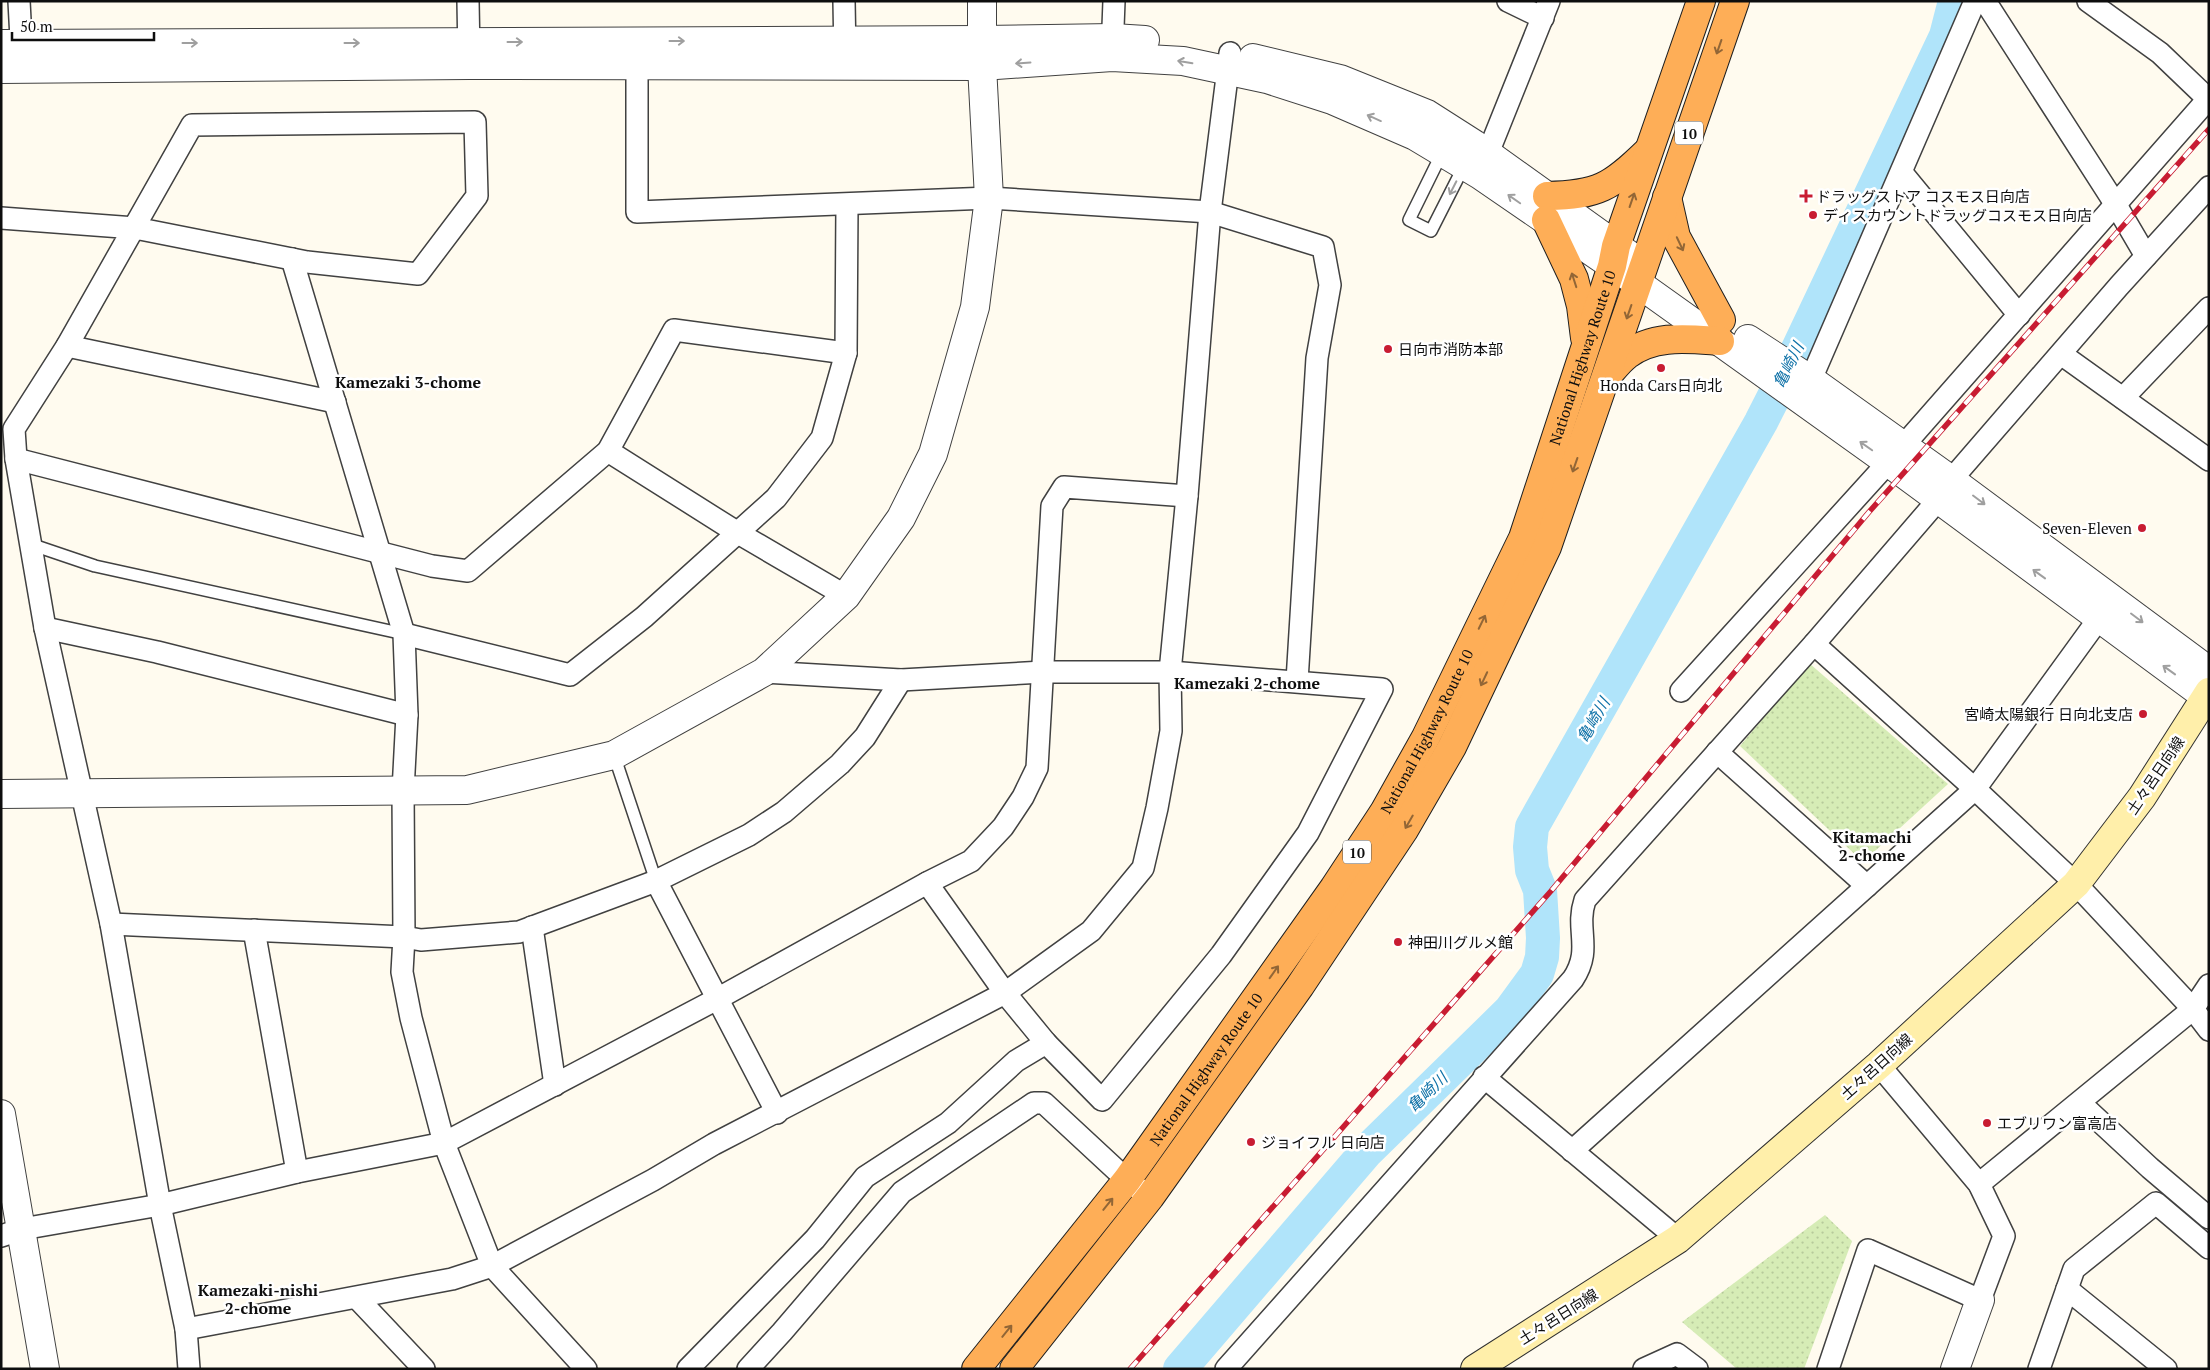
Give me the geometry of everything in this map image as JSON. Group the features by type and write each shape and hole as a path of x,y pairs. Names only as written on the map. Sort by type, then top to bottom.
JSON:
{"highway":[{"name":"National Highway Route 10","path":"976,1369 1127,1180 1334,888 1384,812 1426,737 1523,538 1649,150 1701,1"},
{"name":"National Highway Route 10","path":"1014,1369 1150,1197 1360,899 1404,830 1452,748 1547,547 1735,1"},
{"path":"1586,345 1581,306 1574,279 1547,208 1576,196 1599,190 1627,172 1649,150"},
{"path":"1606,376 1628,354 1651,342 1721,331 1676,237 1667,197"}],"main road":[{"name":"土々呂日向線","path":"1475,1369 1678,1240 1879,1065 2076,884 2142,798 2208,690"}],"street":[{"path":"19,1 11,56 845,54 982,53 1112,48 1183,61 1228,62 1267,79 1332,100 1415,136 1467,153 1896,454 2106,609 2208,690"},
{"path":"468,1 469,54"},
{"path":"844,1 845,54"},
{"path":"1,794 467,790 614,755 764,672 846,596 902,518 933,454 975,307 989,198 982,53 982,1"},
{"path":"1112,48 1114,1"},
{"path":"1467,153 1546,10 1508,1"},
{"path":"1806,390 1902,173 1975,1"},
{"path":"1985,1 2116,205 2146,256"},
{"path":"1681,691 1896,454 2208,99 2160,54 2088,1"},
{"path":"469,54 637,64 845,54"},
{"path":"186,1329 452,1279 492,1266 653,1180 714,1144 1005,993 1091,931 1143,868 1157,808 1170,731 1170,672 1187,496 1210,212 1228,62"},
{"path":"637,64 637,212 989,198 1210,212 1323,247 1330,285 1317,358 1298,681"},
{"path":"1,218 135,228 292,259 418,274 477,196 475,122 192,125 135,228 67,346 14,429 16,459 45,628 111,924 160,1205 186,1329 189,1369"},
{"path":"1902,173 2019,315"},
{"path":"1226,1369 1564,989 1581,967 1584,956 1581,913 1585,900 1814,644 2061,354 2209,187"},
{"path":"404,634 570,675 644,617 776,498 822,438 846,353 847,205"},
{"path":"292,259 404,634 407,715 403,791 404,937 402,972 409,1009 444,1143 492,1266 586,1369"},
{"path":"2123,398 2209,308"},
{"path":"16,459 380,551 432,566 468,571 608,451 674,330 846,353"},
{"path":"67,346 335,402"},
{"path":"2061,354 2209,460"},
{"path":"608,451 738,533 846,596"},
{"path":"12,1232 160,1205 297,1172 444,1143 717,999 970,861 1003,826 1022,797 1037,768 1052,506 1064,488 1187,496"},
{"path":"1572,1150 1975,789 2106,609"},
{"path":"45,628 157,652 407,715"},
{"path":"1814,644 1975,789 2076,884 2193,1009 2209,1030"},
{"path":"764,672 901,680 1043,672 1170,672 1298,681 1382,690 1308,833 1222,956 1102,1100 1046,1043 1005,993 927,883"},
{"path":"111,924 404,937 421,940 519,932 656,881 749,835 784,812 812,790 865,737 901,680"},
{"path":"1717,752 1867,886"},
{"path":"656,881 776,1113"},
{"path":"532,927 555,1085"},
{"path":"254,930 297,1172"},
{"path":"1979,1184 2080,1104 2193,1009 2209,985"},
{"path":"688,1369 815,1239 865,1177 948,1122 1016,1061 1046,1043"},
{"path":"1879,1065 1979,1184 2004,1236 1955,1369"},
{"path":"1484,1077 1678,1240"},
{"path":"748,1369 902,1192 1034,1103 1044,1103 1127,1180 1150,1197"},
{"path":"2080,1104 2150,1168 2209,1218"},
{"path":"1,1114 12,1232 45,1369"},
{"path":"2039,1369 2074,1269 2156,1203 2209,1248"},
{"path":"1828,1369 1868,1250 1980,1300"},
{"path":"2068,1289 2166,1369"},
{"path":"357,1298 424,1369"},
{"path":"1644,1369 1677,1354 1697,1369"}],"lane":[{"path":"1467,153 1430,231 1409,220 1467,153"},
{"path":"30,544 95,566 404,634"},
{"path":"614,755 656,881"}],"green space":[{"path":"1809,663 1948,784 1863,862 1740,746"},
{"path":"1825,1215 1852,1241 1804,1369 1737,1369 1682,1322"}],"waterway":[{"name":"亀崎川","path":"1180,1369 1367,1151 1510,1011 1537,974 1542,957 1543,938 1540,890 1532,870 1530,847 1532,827 1761,422 1797,351 1946,36 1955,1"}],"railway":[{"path":"1130,1369 1551,891 1869,512 2209,129"}],"place":[{"name":"ドラッグストア コスモス日向店","path":"1806,196"},
{"name":"ディスカウントドラッグコスモス日向店","path":"1813,215"},
{"name":"日向市消防本部","path":"1388,349"},
{"name":"Honda Cars日向北","path":"1661,368"},
{"name":"Seven-Eleven","path":"2142,528"},
{"name":"宮崎太陽銀行 日向北支店","path":"2143,714"},
{"name":"神田川グルメ館","path":"1398,942"},
{"name":"エブリワン富高店","path":"1987,1123"},
{"name":"ジョイフル 日向店","path":"1251,1142"}],"district":[{"name":"Kamezaki 3-chome","path":"408,382"},
{"name":"Kamezaki 2-chome","path":"1247,683"},
{"name":"Kitamachi 2-chome","path":"1872,846"},
{"name":"Kamezaki-nishi 2-chome","path":"258,1299"}]}
